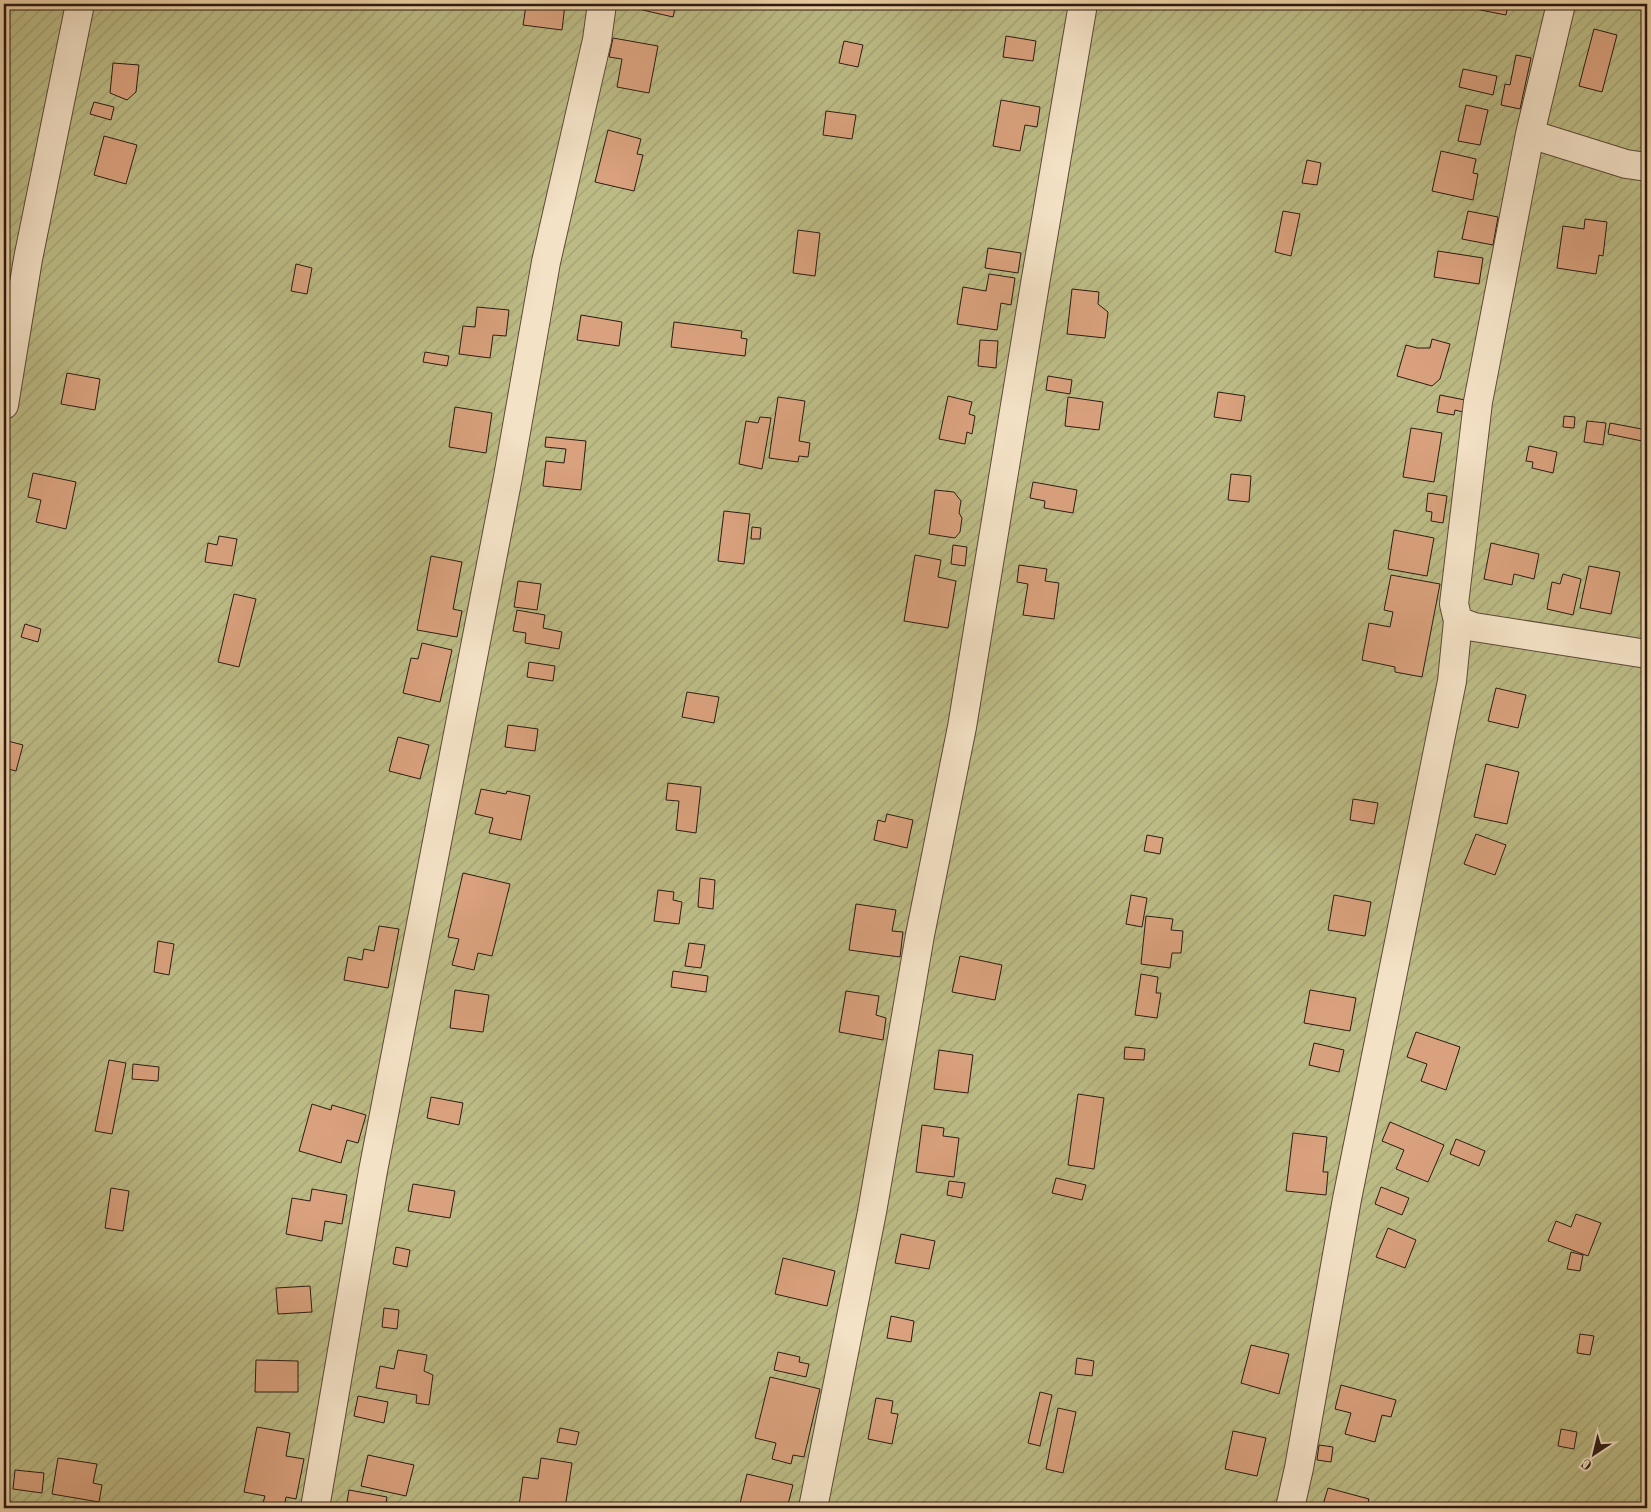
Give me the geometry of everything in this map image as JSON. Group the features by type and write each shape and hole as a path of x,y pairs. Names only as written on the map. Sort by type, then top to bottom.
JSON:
{"street":[{"path":"4,405 28,259 80,4"},
{"path":"315,1508 372,1171 508,477 546,262 597,40 602,4"},
{"path":"813,1508 872,1212 920,935 962,727 1083,4"},
{"path":"1290,1508 1299,1468 1347,1199 1452,681 1458,621 1454,604 1478,402 1530,134 1561,4"},
{"path":"1530,134 1626,164 1647,167"},
{"path":"1458,621 1474,627 1647,654"}],"shaded area":[{"path":"4,4 1647,4 1647,1508 4,1508"}],"building":[{"path":"126,4 163,4 162,9"},
{"path":"520,4 565,4 562,30 523,25 526,6"},
{"path":"635,4 676,4 673,17 634,8"},
{"path":"1465,4 1508,4 1506,15 1465,7"},
{"path":"1594,29 1617,35 1602,92 1579,86"},
{"path":"1006,36 1036,41 1033,61 1003,57"},
{"path":"613,38 658,46 649,93 617,87 622,59 609,57"},
{"path":"844,41 863,45 858,67 839,63"},
{"path":"1516,55 1531,58 1520,109 1501,105 1505,84 1510,85"},
{"path":"113,63 139,65 136,92 127,100 110,93"},
{"path":"1463,69 1497,76 1493,95 1459,87"},
{"path":"1001,100 1040,107 1037,127 1025,125 1020,151 993,146"},
{"path":"94,102 114,107 111,120 90,114"},
{"path":"1466,105 1488,110 1480,145 1458,141"},
{"path":"826,111 856,115 852,139 823,135"},
{"path":"608,130 641,139 637,154 643,155 634,191 595,182"},
{"path":"104,136 137,145 126,184 94,175"},
{"path":"1441,151 1476,159 1473,173 1478,174 1473,200 1432,191"},
{"path":"1307,160 1321,163 1317,185 1302,183"},
{"path":"1283,211 1300,214 1291,256 1275,252"},
{"path":"1468,211 1498,217 1493,245 1462,239"},
{"path":"1585,219 1607,222 1603,256 1599,255 1596,274 1557,268 1563,226 1584,229"},
{"path":"798,230 820,233 815,276 793,273"},
{"path":"988,248 1021,253 1018,273 985,268"},
{"path":"1438,251 1483,258 1479,284 1434,277"},
{"path":"296,264 312,268 307,294 291,291"},
{"path":"989,274 1015,278 1011,305 1001,303 997,330 957,324 963,287 986,291"},
{"path":"1072,289 1099,292 1098,304 1108,312 1105,338 1067,334"},
{"path":"477,307 509,310 506,336 493,335 490,358 459,354 463,326 475,327"},
{"path":"581,315 622,322 619,346 577,340"},
{"path":"674,322 742,331 741,338 747,339 745,356 671,347"},
{"path":"1432,339 1450,344 1440,379 1432,386 1397,376 1406,345 1417,348 1430,348"},
{"path":"980,340 998,341 996,368 978,366"},
{"path":"425,352 449,356 447,366 423,362"},
{"path":"67,373 100,379 95,410 61,404"},
{"path":"1048,376 1072,380 1070,394 1046,390"},
{"path":"1218,392 1245,396 1241,421 1214,417"},
{"path":"1440,395 1465,400 1463,412 1455,410 1454,415 1437,412"},
{"path":"948,396 972,402 969,414 975,416 972,434 967,432 965,444 939,439"},
{"path":"778,397 805,401 799,441 810,443 808,457 799,456 798,462 769,458"},
{"path":"1068,397 1103,402 1099,430 1065,426"},
{"path":"455,407 492,413 486,453 449,447"},
{"path":"1564,416 1575,417 1574,428 1563,427"},
{"path":"760,417 771,418 762,469 739,464 746,421 758,423"},
{"path":"1587,421 1606,423 1603,445 1584,442"},
{"path":"1610,423 1647,430 1647,442 1608,434"},
{"path":"1411,428 1442,433 1434,482 1403,477"},
{"path":"546,437 586,441 581,490 543,486 546,461 564,463 566,449 545,447"},
{"path":"1529,446 1557,452 1553,473 1532,468 1533,462 1526,461"},
{"path":"33,473 76,482 66,529 36,522 41,500 28,497"},
{"path":"1231,474 1251,476 1249,502 1228,500"},
{"path":"1033,482 1077,490 1073,513 1044,508 1045,501 1030,498"},
{"path":"935,490 954,492 961,501 959,513 962,518 960,532 955,538 929,534"},
{"path":"1428,493 1447,496 1443,523 1431,521 1432,512 1426,511"},
{"path":"724,511 750,514 744,564 718,561"},
{"path":"752,527 761,528 760,539 751,539"},
{"path":"1394,530 1434,538 1427,576 1388,569"},
{"path":"219,536 237,539 232,566 205,562 208,543 217,545"},
{"path":"1491,543 1539,554 1534,579 1514,574 1512,585 1484,579"},
{"path":"953,545 967,547 965,566 951,564"},
{"path":"915,555 941,560 938,577 956,581 948,628 904,621"},
{"path":"431,556 462,562 453,609 462,611 457,637 417,630"},
{"path":"1019,565 1047,569 1045,581 1059,583 1054,619 1023,615 1028,584 1017,582"},
{"path":"1589,566 1620,572 1611,614 1580,608"},
{"path":"1563,574 1581,579 1573,615 1547,609 1552,582 1560,584"},
{"path":"1391,575 1440,584 1422,677 1395,672 1395,667 1362,660 1369,623 1390,627 1393,612 1384,610"},
{"path":"518,581 541,584 537,610 514,607"},
{"path":"234,594 256,599 239,667 218,662"},
{"path":"517,610 545,615 543,628 562,632 559,649 525,643 526,633 513,631"},
{"path":"25,624 41,629 38,642 21,637"},
{"path":"422,643 452,650 440,702 403,693 411,658 418,659"},
{"path":"529,662 555,666 553,681 527,677"},
{"path":"1496,688 1526,695 1518,728 1488,721"},
{"path":"687,692 719,697 714,723 682,717"},
{"path":"508,725 538,729 535,751 505,747"},
{"path":"398,737 429,745 420,779 389,771"},
{"path":"4,740 23,745 16,771 4,768"},
{"path":"1486,764 1519,772 1507,824 1474,817"},
{"path":"668,783 701,787 696,833 676,830 679,801 666,800"},
{"path":"481,789 506,794 507,791 530,796 521,840 489,833 493,818 475,814"},
{"path":"1353,799 1378,803 1374,824 1350,820"},
{"path":"887,814 913,820 907,848 874,840 878,820 885,822"},
{"path":"1476,834 1506,845 1495,875 1464,864"},
{"path":"1147,835 1163,838 1160,854 1144,851"},
{"path":"463,873 510,884 492,956 478,953 474,970 452,965 459,939 448,937"},
{"path":"700,878 715,880 713,909 698,907"},
{"path":"658,890 674,892 673,900 682,902 679,924 654,921"},
{"path":"1131,895 1147,898 1142,927 1126,924"},
{"path":"1334,895 1371,902 1365,936 1328,930"},
{"path":"856,904 896,910 892,931 903,932 900,957 849,950"},
{"path":"1146,916 1173,919 1171,930 1183,931 1181,953 1172,953 1170,968 1141,964"},
{"path":"379,926 399,929 388,988 344,980 348,957 362,960 364,949 374,951"},
{"path":"158,941 174,944 169,975 154,972"},
{"path":"689,943 705,945 701,968 685,966"},
{"path":"960,956 1002,965 995,1000 952,992"},
{"path":"673,971 708,976 706,992 671,987"},
{"path":"1141,974 1158,977 1156,993 1161,993 1157,1018 1135,1015"},
{"path":"455,990 489,995 483,1032 450,1028"},
{"path":"1310,990 1356,998 1350,1031 1304,1023"},
{"path":"846,991 879,996 876,1015 886,1018 883,1040 839,1032"},
{"path":"1416,1032 1460,1047 1446,1090 1421,1081 1427,1064 1407,1057"},
{"path":"1314,1043 1344,1050 1339,1072 1309,1065"},
{"path":"1125,1047 1145,1049 1144,1060 1124,1059"},
{"path":"939,1050 973,1055 968,1093 934,1089"},
{"path":"109,1060 126,1063 112,1134 95,1131"},
{"path":"133,1064 159,1067 158,1081 132,1079"},
{"path":"1078,1094 1104,1098 1094,1169 1068,1165"},
{"path":"431,1097 463,1103 459,1125 427,1118"},
{"path":"312,1104 331,1110 332,1105 366,1115 358,1143 347,1140 341,1163 299,1151"},
{"path":"1390,1122 1444,1145 1428,1182 1396,1169 1404,1150 1382,1141"},
{"path":"922,1125 944,1128 943,1136 959,1138 954,1177 916,1172"},
{"path":"1293,1133 1327,1137 1323,1172 1328,1172 1326,1195 1286,1191"},
{"path":"1456,1139 1485,1151 1479,1166 1450,1154"},
{"path":"1056,1178 1086,1185 1082,1200 1052,1193"},
{"path":"949,1181 965,1183 962,1198 947,1195"},
{"path":"413,1184 455,1191 450,1218 408,1211"},
{"path":"1381,1187 1409,1198 1402,1215 1375,1204"},
{"path":"111,1188 129,1191 123,1231 105,1228"},
{"path":"312,1189 347,1195 342,1224 325,1221 322,1241 286,1234 292,1198 310,1201"},
{"path":"1576,1214 1601,1223 1588,1256 1548,1241 1556,1221 1571,1227"},
{"path":"1388,1228 1416,1240 1405,1268 1376,1257"},
{"path":"901,1234 935,1241 929,1269 895,1263"},
{"path":"396,1247 410,1250 407,1267 393,1264"},
{"path":"1571,1252 1583,1255 1580,1271 1567,1269"},
{"path":"783,1258 835,1271 827,1306 775,1294"},
{"path":"310,1286 312,1312 278,1314 276,1288"},
{"path":"384,1308 399,1310 397,1329 382,1327"},
{"path":"891,1316 914,1321 911,1342 887,1338"},
{"path":"1580,1334 1594,1336 1590,1355 1577,1353"},
{"path":"1251,1345 1289,1354 1279,1394 1241,1383"},
{"path":"398,1350 427,1355 424,1371 433,1375 429,1405 416,1403 417,1395 376,1388 380,1366 394,1369"},
{"path":"778,1352 800,1357 799,1362 809,1364 806,1377 774,1370"},
{"path":"1077,1358 1094,1361 1092,1376 1075,1374"},
{"path":"256,1360 298,1361 298,1392 255,1392"},
{"path":"770,1377 820,1389 804,1457 793,1455 791,1464 772,1459 776,1443 755,1438"},
{"path":"1341,1385 1396,1400 1391,1417 1382,1415 1375,1442 1345,1434 1351,1413 1335,1409"},
{"path":"1040,1392 1052,1395 1040,1446 1028,1443"},
{"path":"358,1396 388,1402 384,1423 354,1416"},
{"path":"876,1398 893,1401 891,1413 898,1414 892,1444 868,1439"},
{"path":"1058,1408 1076,1412 1063,1473 1046,1469"},
{"path":"257,1427 290,1433 286,1456 304,1459 296,1499 286,1497 284,1508 262,1507 265,1496 244,1492"},
{"path":"560,1428 579,1432 576,1445 557,1442"},
{"path":"1561,1429 1577,1432 1574,1449 1558,1446"},
{"path":"1233,1431 1266,1438 1257,1476 1225,1469"},
{"path":"1319,1445 1333,1447 1331,1462 1317,1460"},
{"path":"368,1455 414,1465 406,1496 361,1486"},
{"path":"58,1458 97,1464 93,1483 102,1485 99,1502 52,1494"},
{"path":"541,1458 572,1463 565,1508 500,1508 501,1503 519,1506 523,1477 538,1479"},
{"path":"15,1470 44,1473 42,1493 13,1489"},
{"path":"747,1474 793,1485 787,1508 739,1508"},
{"path":"1328,1488 1369,1499 1367,1508 1322,1508"},
{"path":"349,1490 387,1497 385,1508 346,1508"}]}
